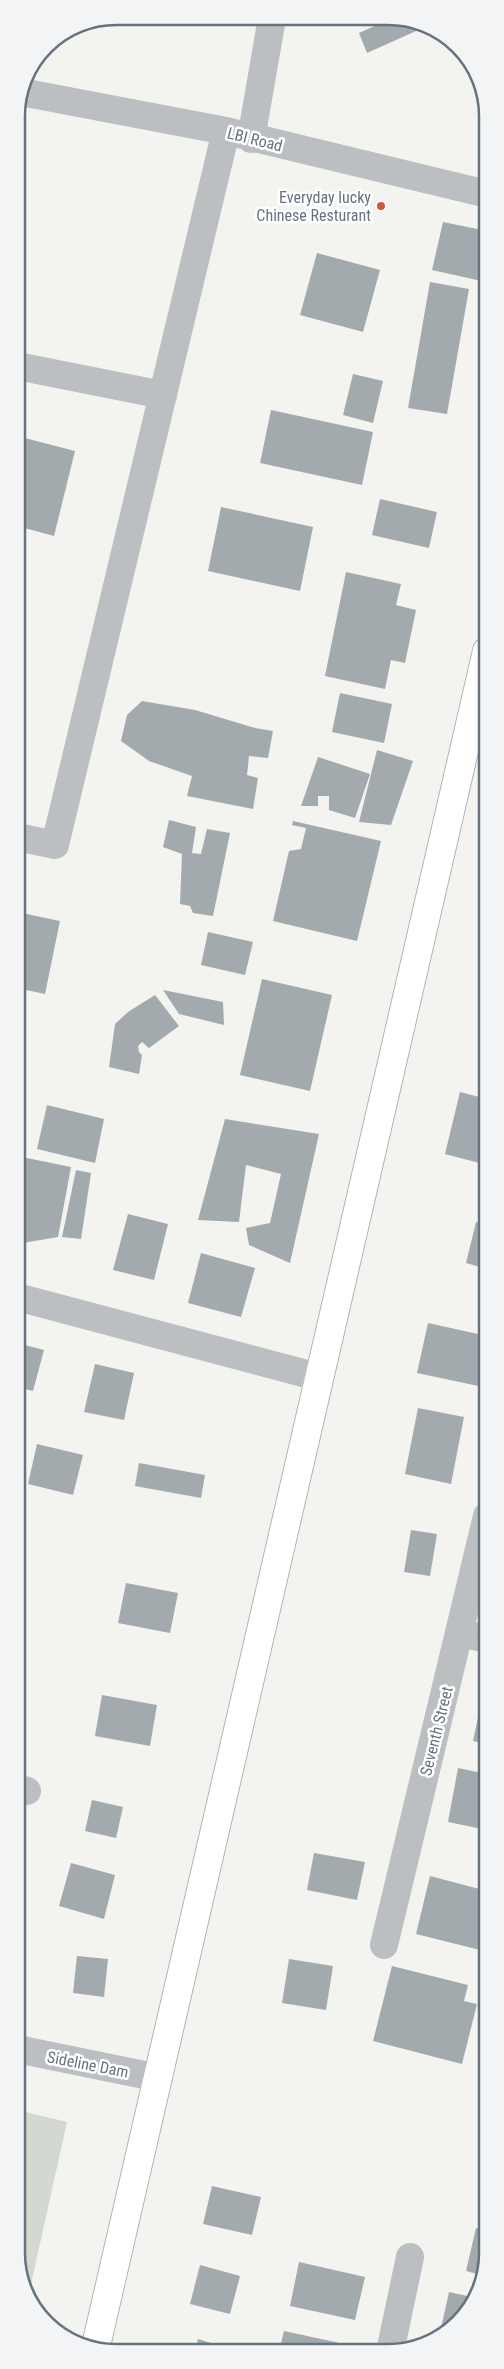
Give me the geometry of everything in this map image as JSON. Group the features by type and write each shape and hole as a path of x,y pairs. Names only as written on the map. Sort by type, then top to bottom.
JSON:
{"main road":[{"path":"97,2342 479,685"}],"street":[{"path":"25,839 55,845 163,395 270,25"},
{"name":"LBI Road","path":"28,93 238,135 479,192"},
{"path":"25,368 163,395"},
{"path":"25,1299 318,1377"},
{"name":"Seventh Street","path":"384,1945 479,1551"},
{"path":"460,1633 479,1637"},
{"name":"Sideline Dam","path":"25,2051 158,2082"},
{"path":"392,2344 410,2257"}],"shaded area":[{"path":"25,2112 67,2122 31,2284 25,2253"}],"building":[{"path":"377,25 400,26 418,30 367,53 359,33"},
{"path":"443,222 479,229 479,280 432,270"},
{"path":"317,253 380,270 363,332 300,315"},
{"path":"430,282 469,289 447,414 408,408"},
{"path":"353,374 383,381 373,423 343,415"},
{"path":"271,410 373,432 362,485 260,463"},
{"path":"25,438 75,451 54,536 25,528"},
{"path":"380,499 437,512 429,548 372,535"},
{"path":"221,507 313,527 300,591 208,571"},
{"path":"346,572 401,584 396,605 416,610 405,663 391,660 385,689 325,676"},
{"path":"340,693 392,704 384,743 332,732"},
{"path":"142,701 195,710 255,728 273,731 268,758 249,756 247,775 258,778 253,809 187,796 192,776 149,761 121,741 127,715"},
{"path":"377,750 413,761 391,825 359,822"},
{"path":"318,757 370,774 355,818 329,810 329,796 318,796 318,806 301,806"},
{"path":"169,820 196,827 192,853 201,854 207,829 230,833 213,916 193,913 190,906 180,904 182,854 163,847"},
{"path":"293,821 381,841 357,941 273,921 289,851 301,849 306,828 292,825"},
{"path":"25,914 60,921 45,994 25,990"},
{"path":"208,932 253,942 245,975 201,965"},
{"path":"262,979 332,995 310,1091 240,1075"},
{"path":"163,990 223,1002 224,1025 179,1014"},
{"path":"155,995 179,1026 149,1048 142,1042 138,1046 139,1052 142,1055 139,1074 109,1067 115,1024 128,1012"},
{"path":"460,1092 479,1097 479,1163 445,1154"},
{"path":"47,1105 104,1119 95,1163 37,1149"},
{"path":"225,1119 319,1134 290,1263 249,1245 246,1228 270,1223 281,1174 246,1165 239,1222 198,1220"},
{"path":"25,1158 71,1167 58,1237 25,1243"},
{"path":"76,1170 91,1173 81,1239 62,1237"},
{"path":"128,1214 168,1224 154,1280 113,1270"},
{"path":"476,1222 479,1223 479,1267 466,1263"},
{"path":"201,1253 255,1268 241,1317 188,1303"},
{"path":"428,1323 479,1334 479,1386 417,1373"},
{"path":"25,1345 44,1350 33,1391 25,1389"},
{"path":"95,1364 134,1373 124,1420 84,1412"},
{"path":"418,1408 464,1417 451,1484 405,1474"},
{"path":"37,1444 83,1455 73,1495 28,1484"},
{"path":"139,1463 205,1475 201,1498 135,1486"},
{"path":"411,1530 437,1534 430,1576 404,1572"},
{"path":"126,1583 178,1593 170,1633 118,1623"},
{"path":"102,1695 157,1705 150,1746 95,1736"},
{"path":"479,1713 479,1742 473,1741"},
{"path":"458,1768 479,1772 479,1828 448,1822"},
{"path":"92,1800 123,1807 116,1838 85,1831"},
{"path":"314,1853 365,1862 357,1900 307,1890"},
{"path":"71,1863 115,1875 104,1919 59,1906"},
{"path":"430,1876 479,1889 479,1950 416,1934"},
{"path":"77,1956 108,1959 104,1997 73,1993"},
{"path":"289,1959 333,1966 326,2010 282,2003"},
{"path":"392,1966 468,1985 464,2001 477,2004 462,2064 373,2041"},
{"path":"212,2186 261,2197 252,2235 203,2224"},
{"path":"476,2228 479,2228 479,2259 476,2274 466,2271"},
{"path":"299,2262 365,2277 355,2320 290,2306"},
{"path":"200,2265 240,2276 230,2314 190,2304"},
{"path":"449,2292 468,2296 456,2313 441,2326"},
{"path":"284,2331 344,2344 281,2344"},
{"path":"198,2339 214,2344 197,2344"}],"place":[{"name":"Everyday lucky Chinese Resturant","path":"381,206"}]}
